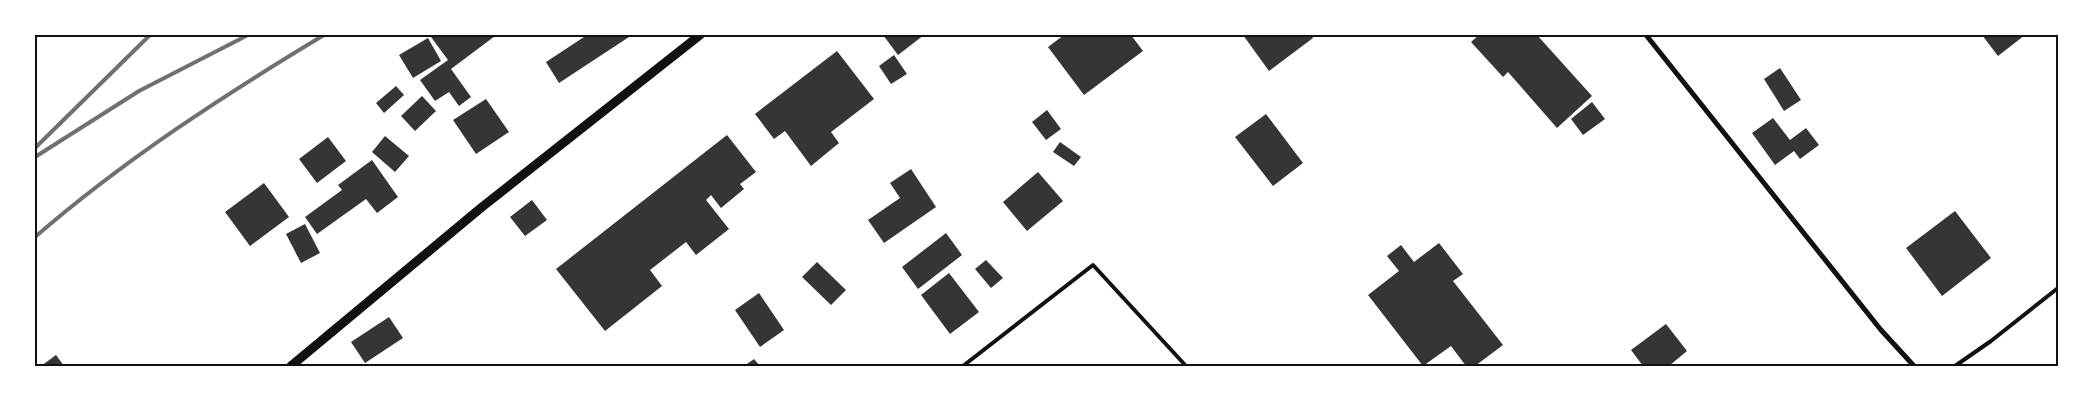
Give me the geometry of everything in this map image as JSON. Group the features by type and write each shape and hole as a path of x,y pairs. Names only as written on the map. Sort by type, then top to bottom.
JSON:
{"street":[{"path":"291,366 482,207 700,35"},
{"path":"1646,35 1881,330 1914,366"}],"lane":[{"path":"963,366 1093,265 1186,366"},
{"path":"1955,366 1991,341 2058,288"}],"building":[{"path":"435,35 495,36 451,69 471,97 459,106 449,92 435,101 420,80 448,60 431,37"},
{"path":"587,35 632,35 559,83 546,62"},
{"path":"883,35 924,35 898,55"},
{"path":"1064,35 1131,35 1143,51 1084,95 1048,47"},
{"path":"1243,35 1311,35 1313,38 1269,71"},
{"path":"1479,35 1537,35 1592,96 1557,128 1508,72 1503,77 1471,42"},
{"path":"1982,35 2025,35 1998,56"},
{"path":"428,38 441,61 413,78 399,55"},
{"path":"837,51 874,99 831,132 839,143 811,166 785,131 774,139 755,114"},
{"path":"894,55 907,74 891,84 879,66"},
{"path":"1780,68 1801,100 1784,111 1764,79"},
{"path":"396,86 404,95 384,113 376,103"},
{"path":"422,96 436,111 415,131 401,116"},
{"path":"486,99 509,132 476,154 453,120"},
{"path":"1592,102 1605,119 1583,135 1571,119"},
{"path":"1047,110 1061,129 1046,140 1032,122"},
{"path":"1266,114 1303,163 1273,186 1235,137"},
{"path":"1773,118 1790,140 1806,128 1819,145 1800,159 1794,151 1775,165 1752,133"},
{"path":"727,135 756,172 740,184 744,189 721,208 711,195 706,200 729,229 696,255 686,242 650,270 662,286 605,331 556,269"},
{"path":"385,136 409,156 395,172 372,152"},
{"path":"328,137 346,161 317,183 299,159"},
{"path":"1060,142 1081,157 1074,166 1053,152"},
{"path":"372,160 398,197 377,213 366,199 317,234 305,217 342,190 338,185"},
{"path":"911,169 936,207 884,243 868,220 900,198 890,183"},
{"path":"1038,172 1063,201 1027,231 1003,202"},
{"path":"264,183 289,217 250,246 225,212"},
{"path":"532,200 547,220 525,236 510,217"},
{"path":"1955,211 1991,258 1942,296 1906,248"},
{"path":"305,224 320,253 301,263 286,234"},
{"path":"946,233 962,255 918,289 902,267"},
{"path":"1439,243 1463,274 1453,281 1503,345 1475,366 1466,366 1451,346 1423,366 1368,295 1399,271 1387,256 1401,245 1414,262"},
{"path":"986,260 1003,278 991,288 975,269"},
{"path":"817,262 846,290 831,305 802,277"},
{"path":"949,273 979,312 950,334 921,295"},
{"path":"759,293 784,330 760,347 735,310"},
{"path":"389,317 403,338 365,363 351,342"},
{"path":"1666,324 1687,351 1669,366 1643,366 1631,350"},
{"path":"56,355 64,366 41,366"},
{"path":"754,359 760,366 744,366"}],"railway":[{"path":"35,148 150,35"},
{"path":"35,157 139,91 248,35"},
{"path":"35,237 139,155 212,105 324,35"}]}
